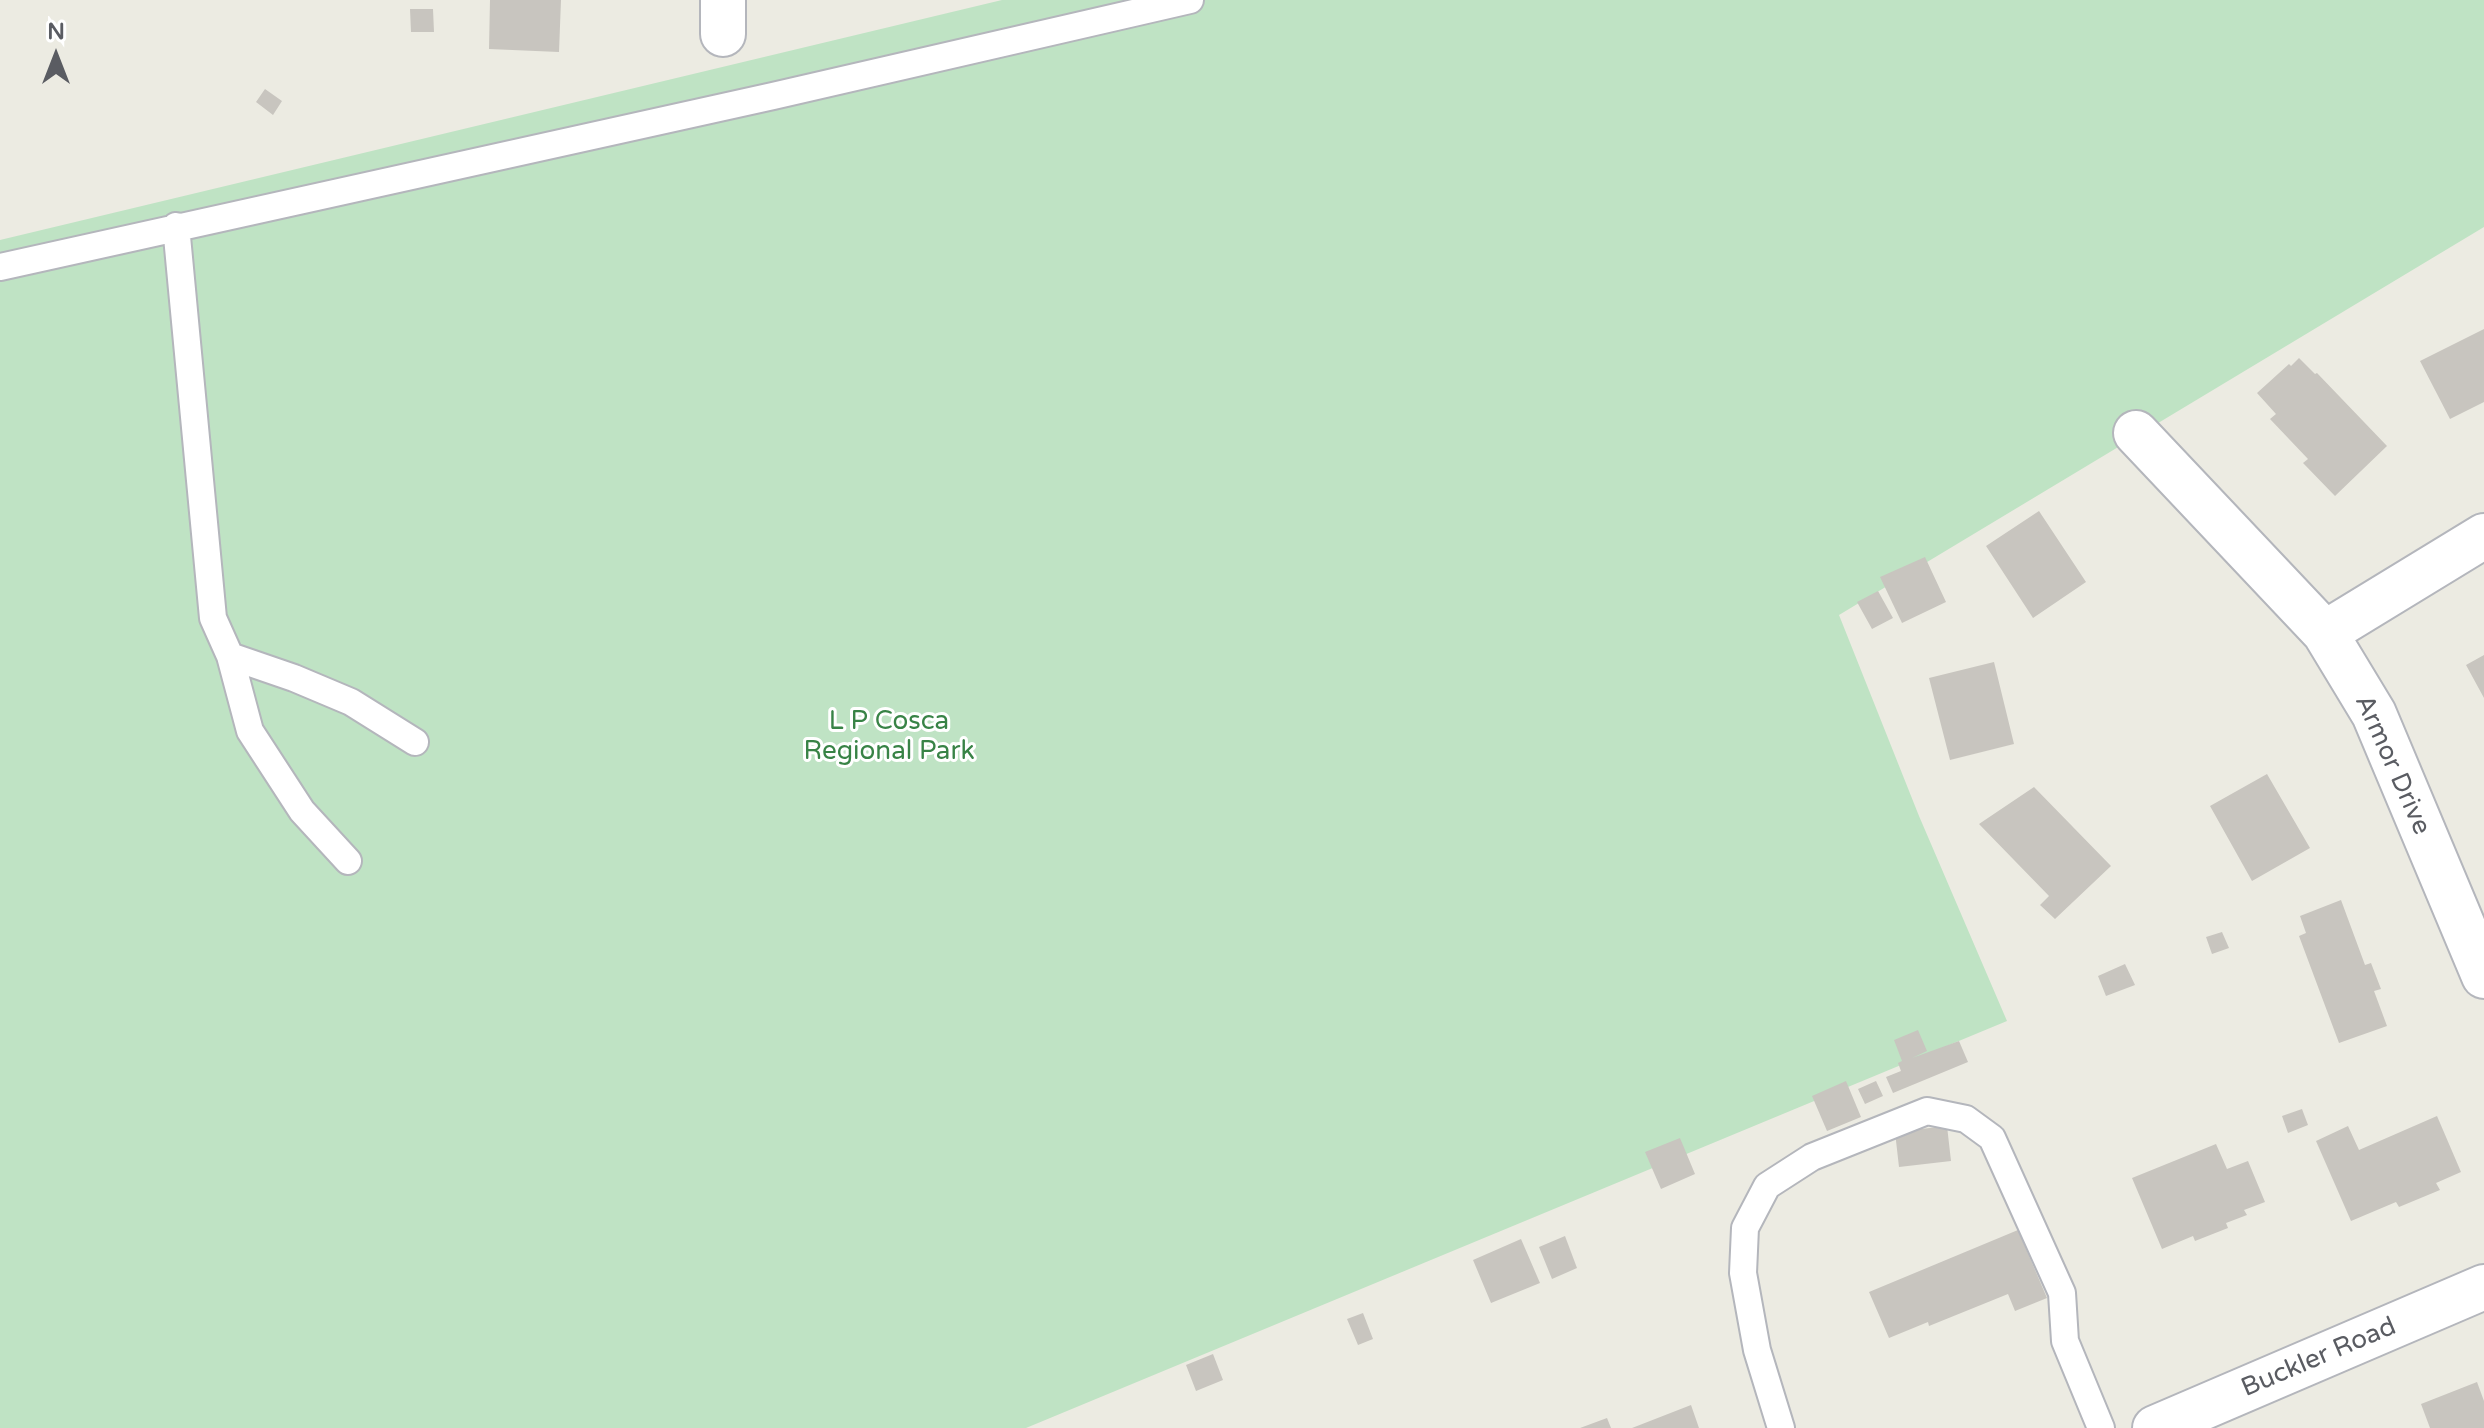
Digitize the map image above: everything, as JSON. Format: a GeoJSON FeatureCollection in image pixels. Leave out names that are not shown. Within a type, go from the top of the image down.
{"type":"FeatureCollection","features":[{"type":"Feature","properties":{"kind":"street","name":"Armor Drive"},"geometry":{"type":"LineString","coordinates":[[2136,433],[2325,633],[2374,714],[2484,976]]}},
{"type":"Feature","properties":{"kind":"street"},"geometry":{"type":"LineString","coordinates":[[2325,633],[2484,536]]}},
{"type":"Feature","properties":{"kind":"street","name":"Buckler Road"},"geometry":{"type":"LineString","coordinates":[[2155,1428],[2484,1287]]}},
{"type":"Feature","properties":{"kind":"lane"},"geometry":{"type":"LineString","coordinates":[[0,267],[1190,0]]}},
{"type":"Feature","properties":{"kind":"lane"},"geometry":{"type":"LineString","coordinates":[[176,226],[213,618],[230,656],[250,731],[302,811],[348,861]]}},
{"type":"Feature","properties":{"kind":"lane"},"geometry":{"type":"LineString","coordinates":[[230,656],[351,702],[415,742]]}},
{"type":"Feature","properties":{"kind":"lane"},"geometry":{"type":"LineString","coordinates":[[1781,1428],[1757,1350],[1743,1273],[1745,1228],[1767,1186],[1801,1164],[1927,1111],[1966,1119],[1992,1138],[2062,1293],[2065,1341],[2101,1428]]}},
{"type":"Feature","properties":{"kind":"green space","name":"L P Cosca Regional Park"},"geometry":{"type":"Polygon","coordinates":[[[1002,0],[2484,0],[2484,227],[1839,615],[1919,816],[2007,1021],[1026,1428],[0,1428],[0,240],[1002,0]]]}},
{"type":"Feature","properties":{"kind":"building"},"geometry":{"type":"Polygon","coordinates":[[[490,0],[561,0],[559,52],[489,49],[490,0]]]}},
{"type":"Feature","properties":{"kind":"building"},"geometry":{"type":"Polygon","coordinates":[[[410,9],[433,9],[434,32],[411,32],[410,9]]]}},
{"type":"Feature","properties":{"kind":"building"},"geometry":{"type":"Polygon","coordinates":[[[265,89],[282,101],[273,115],[256,102],[265,89]]]}},
{"type":"Feature","properties":{"kind":"building"},"geometry":{"type":"Polygon","coordinates":[[[2484,329],[2484,402],[2450,419],[2420,361],[2484,329]]]}},
{"type":"Feature","properties":{"kind":"building"},"geometry":{"type":"Polygon","coordinates":[[[2299,358],[2387,446],[2335,496],[2303,463],[2308,459],[2270,419],[2276,414],[2257,393],[2299,358]]]}},
{"type":"Feature","properties":{"kind":"building"},"geometry":{"type":"Polygon","coordinates":[[[2039,511],[2086,582],[2033,618],[1986,546],[2039,511]]]}},
{"type":"Feature","properties":{"kind":"building"},"geometry":{"type":"Polygon","coordinates":[[[1925,557],[1946,602],[1902,623],[1880,577],[1925,557]]]}},
{"type":"Feature","properties":{"kind":"building"},"geometry":{"type":"Polygon","coordinates":[[[1878,591],[1893,618],[1872,629],[1857,602],[1878,591]]]}},
{"type":"Feature","properties":{"kind":"building"},"geometry":{"type":"Polygon","coordinates":[[[2484,655],[2484,698],[2466,665],[2484,655]]]}},
{"type":"Feature","properties":{"kind":"building"},"geometry":{"type":"Polygon","coordinates":[[[1994,662],[2014,744],[1950,760],[1929,678],[1994,662]]]}},
{"type":"Feature","properties":{"kind":"building"},"geometry":{"type":"Polygon","coordinates":[[[2267,774],[2310,848],[2252,881],[2210,806],[2267,774]]]}},
{"type":"Feature","properties":{"kind":"building"},"geometry":{"type":"Polygon","coordinates":[[[2034,787],[2111,866],[2055,919],[2040,905],[2049,896],[1979,824],[2034,787]]]}},
{"type":"Feature","properties":{"kind":"building"},"geometry":{"type":"Polygon","coordinates":[[[2341,900],[2365,965],[2371,963],[2381,989],[2374,991],[2387,1026],[2339,1043],[2299,936],[2306,933],[2300,916],[2341,900]]]}},
{"type":"Feature","properties":{"kind":"building"},"geometry":{"type":"Polygon","coordinates":[[[2222,932],[2229,948],[2212,954],[2206,937],[2222,932]]]}},
{"type":"Feature","properties":{"kind":"building"},"geometry":{"type":"Polygon","coordinates":[[[2125,964],[2135,985],[2106,996],[2098,976],[2125,964]]]}},
{"type":"Feature","properties":{"kind":"building"},"geometry":{"type":"Polygon","coordinates":[[[1918,1030],[1927,1051],[1912,1058],[1959,1041],[1968,1062],[1893,1093],[1886,1077],[1901,1071],[1898,1063],[1902,1061],[1894,1040],[1918,1030]]]}},
{"type":"Feature","properties":{"kind":"building"},"geometry":{"type":"Polygon","coordinates":[[[1846,1081],[1861,1117],[1827,1131],[1812,1096],[1846,1081]]]}},
{"type":"Feature","properties":{"kind":"building"},"geometry":{"type":"Polygon","coordinates":[[[1876,1081],[1883,1096],[1865,1104],[1858,1089],[1876,1081]]]}},
{"type":"Feature","properties":{"kind":"building"},"geometry":{"type":"Polygon","coordinates":[[[2302,1109],[2308,1125],[2288,1133],[2282,1116],[2302,1109]]]}},
{"type":"Feature","properties":{"kind":"building"},"geometry":{"type":"Polygon","coordinates":[[[2437,1116],[2461,1172],[2436,1183],[2440,1190],[2399,1207],[2396,1202],[2351,1221],[2316,1141],[2348,1126],[2359,1150],[2437,1116]]]}},
{"type":"Feature","properties":{"kind":"building"},"geometry":{"type":"Polygon","coordinates":[[[1947,1126],[1951,1161],[1899,1167],[1895,1132],[1947,1126]]]}},
{"type":"Feature","properties":{"kind":"building"},"geometry":{"type":"Polygon","coordinates":[[[1680,1138],[1695,1174],[1661,1189],[1645,1152],[1680,1138]]]}},
{"type":"Feature","properties":{"kind":"building"},"geometry":{"type":"Polygon","coordinates":[[[2216,1144],[2227,1169],[2248,1161],[2265,1202],[2244,1210],[2247,1215],[2226,1223],[2228,1228],[2195,1241],[2193,1236],[2162,1249],[2132,1178],[2216,1144]]]}},
{"type":"Feature","properties":{"kind":"building"},"geometry":{"type":"Polygon","coordinates":[[[2018,1230],[2047,1298],[2015,1311],[2008,1294],[1929,1326],[1928,1322],[1889,1338],[1869,1292],[2018,1230]]]}},
{"type":"Feature","properties":{"kind":"building"},"geometry":{"type":"Polygon","coordinates":[[[1565,1236],[1577,1268],[1552,1279],[1539,1247],[1565,1236]]]}},
{"type":"Feature","properties":{"kind":"building"},"geometry":{"type":"Polygon","coordinates":[[[1521,1239],[1540,1283],[1491,1303],[1473,1260],[1521,1239]]]}},
{"type":"Feature","properties":{"kind":"building"},"geometry":{"type":"Polygon","coordinates":[[[1363,1313],[1373,1339],[1358,1345],[1347,1319],[1363,1313]]]}},
{"type":"Feature","properties":{"kind":"building"},"geometry":{"type":"Polygon","coordinates":[[[1213,1354],[1223,1380],[1196,1391],[1186,1365],[1213,1354]]]}},
{"type":"Feature","properties":{"kind":"building"},"geometry":{"type":"Polygon","coordinates":[[[2477,1382],[2484,1401],[2484,1428],[2430,1428],[2421,1404],[2477,1382]]]}},
{"type":"Feature","properties":{"kind":"building"},"geometry":{"type":"Polygon","coordinates":[[[1691,1405],[1699,1428],[1632,1428],[1691,1405]]]}},
{"type":"Feature","properties":{"kind":"building"},"geometry":{"type":"Polygon","coordinates":[[[1607,1418],[1611,1428],[1580,1428],[1607,1418]]]}}]}
